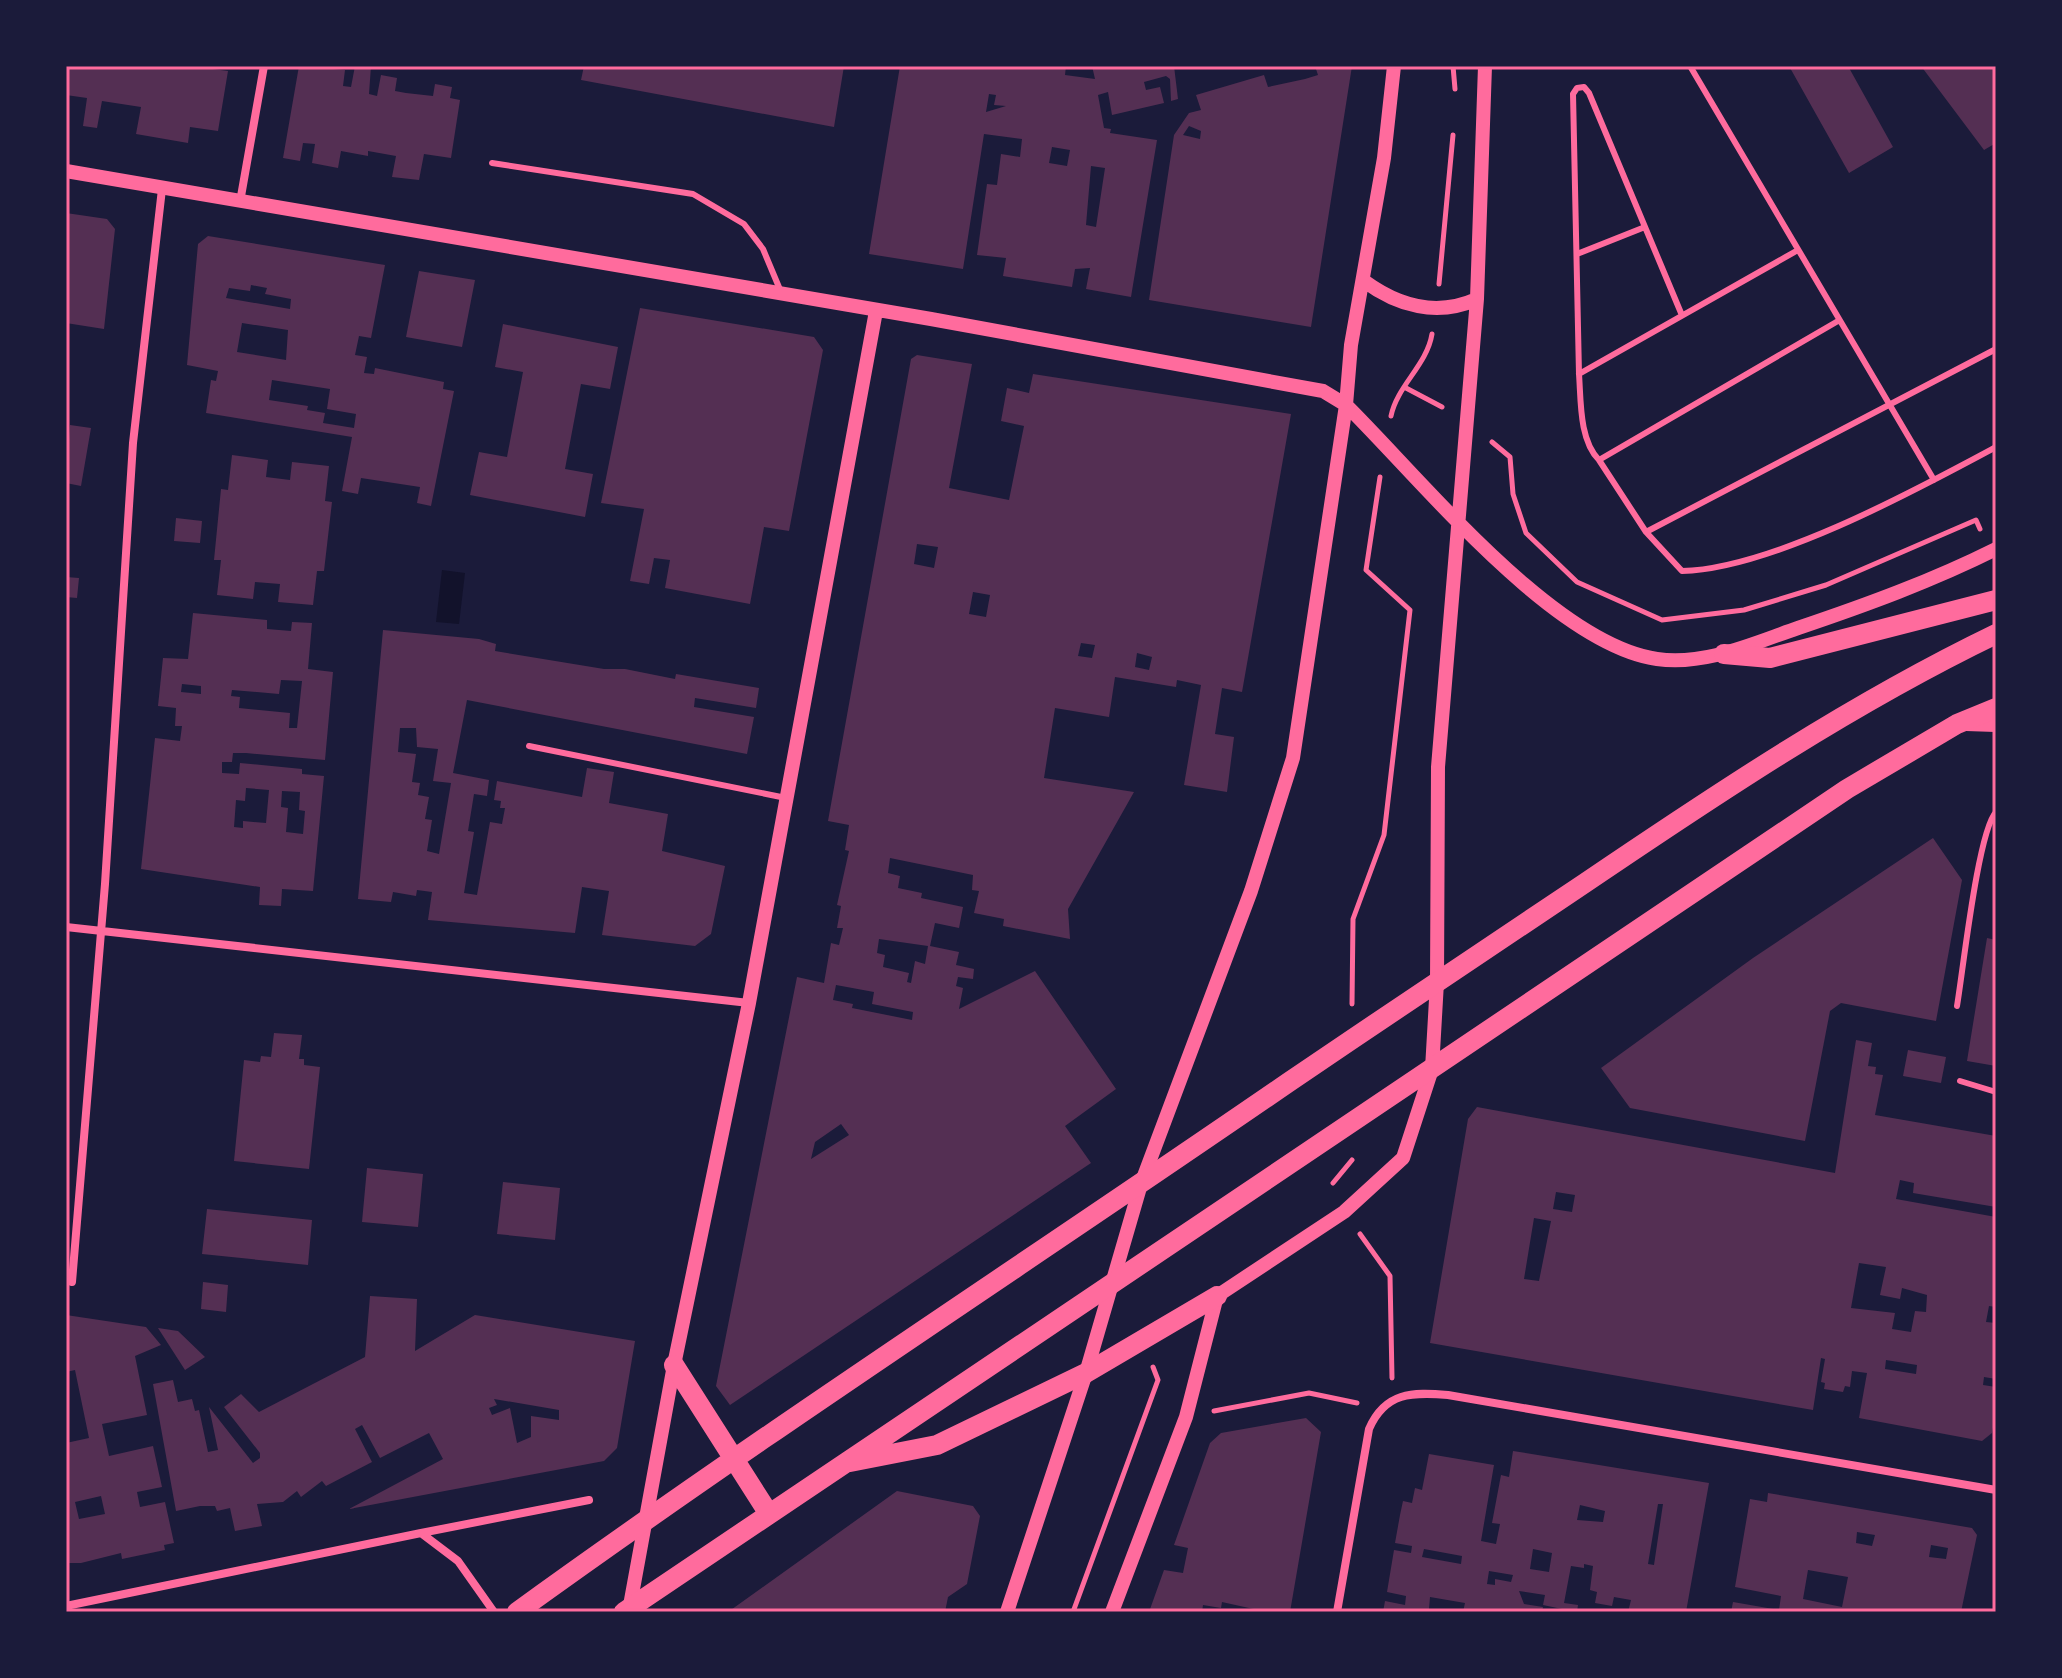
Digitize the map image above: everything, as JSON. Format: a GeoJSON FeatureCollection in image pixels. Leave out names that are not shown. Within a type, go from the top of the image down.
{"type":"FeatureCollection","features":[{"type":"Feature","properties":{"kind":"main road"},"geometry":{"type":"LineString","coordinates":[[1724,654],[1770,658],[1996,600]]}},
{"type":"Feature","properties":{"kind":"main road"},"geometry":{"type":"LineString","coordinates":[[517,1612],[647,1518],[1437,982],[1813,734],[1920,672],[1996,634]]}},
{"type":"Feature","properties":{"kind":"main road"},"geometry":{"type":"LineString","coordinates":[[628,1611],[1847,789],[1957,724],[1996,708]]}},
{"type":"Feature","properties":{"kind":"main road"},"geometry":{"type":"LineString","coordinates":[[843,1464],[937,1445],[1086,1373],[1217,1296]]}},
{"type":"Feature","properties":{"kind":"main road"},"geometry":{"type":"LineString","coordinates":[[674,1365],[769,1514]]}},
{"type":"Feature","properties":{"kind":"street"},"geometry":{"type":"LineString","coordinates":[[240,202],[264,66]]}},
{"type":"Feature","properties":{"kind":"street"},"geometry":{"type":"LineString","coordinates":[[1007,1612],[1086,1373],[1141,1184],[1251,891],[1293,758],[1346,405],[1351,345],[1384,158],[1394,66]]}},
{"type":"Feature","properties":{"kind":"street"},"geometry":{"type":"LineString","coordinates":[[1112,1612],[1186,1417],[1217,1296],[1344,1212],[1403,1158],[1432,1069],[1437,982],[1438,767],[1477,299],[1485,66]]}},
{"type":"Feature","properties":{"kind":"street"},"geometry":{"type":"LineString","coordinates":[[66,171],[1313,388],[1346,405],[1530,589],[1572,623],[1608,644],[1657,659],[1724,654],[1904,592],[1996,549]]}},
{"type":"Feature","properties":{"kind":"street"},"geometry":{"type":"LineString","coordinates":[[72,1282],[101,930],[133,443],[162,189]]}},
{"type":"Feature","properties":{"kind":"street"},"geometry":{"type":"LineString","coordinates":[[1364,281],[1404,304],[1436,309],[1477,299]]}},
{"type":"Feature","properties":{"kind":"street"},"geometry":{"type":"LineString","coordinates":[[628,1611],[674,1365],[749,1003],[876,311]]}},
{"type":"Feature","properties":{"kind":"street"},"geometry":{"type":"LineString","coordinates":[[1957,724],[1996,725]]}},
{"type":"Feature","properties":{"kind":"street"},"geometry":{"type":"LineString","coordinates":[[66,927],[749,1003]]}},
{"type":"Feature","properties":{"kind":"street"},"geometry":{"type":"LineString","coordinates":[[1337,1612],[1369,1429],[1381,1409],[1392,1399],[1416,1392],[1996,1490]]}},
{"type":"Feature","properties":{"kind":"street"},"geometry":{"type":"LineString","coordinates":[[66,1606],[589,1500]]}},
{"type":"Feature","properties":{"kind":"street"},"geometry":{"type":"LineString","coordinates":[[421,1533],[458,1561],[494,1612]]}},
{"type":"Feature","properties":{"kind":"lane"},"geometry":{"type":"LineString","coordinates":[[1690,66],[1934,480]]}},
{"type":"Feature","properties":{"kind":"lane"},"geometry":{"type":"LineString","coordinates":[[1681,313],[1589,93],[1584,87],[1577,88],[1573,94],[1579,374],[1583,418],[1589,443],[1599,460],[1646,532],[1682,571],[1715,571],[1809,537],[1934,480],[1996,447]]}},
{"type":"Feature","properties":{"kind":"lane"},"geometry":{"type":"LineString","coordinates":[[492,163],[693,194],[744,224],[763,249],[783,295]]}},
{"type":"Feature","properties":{"kind":"lane"},"geometry":{"type":"LineString","coordinates":[[1577,254],[1645,227]]}},
{"type":"Feature","properties":{"kind":"lane"},"geometry":{"type":"LineString","coordinates":[[1579,374],[1681,313],[1798,250]]}},
{"type":"Feature","properties":{"kind":"lane"},"geometry":{"type":"LineString","coordinates":[[1599,460],[1838,321]]}},
{"type":"Feature","properties":{"kind":"lane"},"geometry":{"type":"LineString","coordinates":[[1646,532],[1891,407],[1996,349]]}},
{"type":"Feature","properties":{"kind":"lane"},"geometry":{"type":"LineString","coordinates":[[529,746],[786,798]]}},
{"type":"Feature","properties":{"kind":"lane"},"geometry":{"type":"LineString","coordinates":[[1957,1006],[1981,855],[1989,819],[1996,812]]}},
{"type":"Feature","properties":{"kind":"lane"},"geometry":{"type":"LineString","coordinates":[[1960,1081],[1996,1092]]}},
{"type":"Feature","properties":{"kind":"path"},"geometry":{"type":"LineString","coordinates":[[1453,66],[1455,94]]}},
{"type":"Feature","properties":{"kind":"path"},"geometry":{"type":"LineString","coordinates":[[1358,1035],[1351,996],[1353,919],[1384,835],[1410,610],[1366,570],[1393,405],[1430,349],[1454,124]]}},
{"type":"Feature","properties":{"kind":"path"},"geometry":{"type":"LineString","coordinates":[[1406,388],[1468,422]]}},
{"type":"Feature","properties":{"kind":"path"},"geometry":{"type":"LineString","coordinates":[[1344,1212],[1390,1276],[1392,1399]]}},
{"type":"Feature","properties":{"kind":"path"},"geometry":{"type":"LineString","coordinates":[[1186,1417],[1309,1393],[1381,1409]]}},
{"type":"Feature","properties":{"kind":"shaded area"},"geometry":{"type":"Polygon","coordinates":[[[442,570],[465,573],[459,624],[436,622],[442,570]]]}},
{"type":"Feature","properties":{"kind":"building"},"geometry":{"type":"Polygon","coordinates":[[[66,66],[213,66],[213,69],[228,71],[218,131],[190,127],[188,143],[136,134],[141,107],[102,101],[97,128],[83,126],[87,98],[66,95],[66,66]]]}},
{"type":"Feature","properties":{"kind":"building"},"geometry":{"type":"Polygon","coordinates":[[[299,66],[345,70],[343,86],[351,87],[355,66],[371,66],[369,94],[377,96],[381,75],[397,78],[395,91],[406,93],[433,96],[435,84],[452,87],[450,98],[460,100],[451,158],[424,154],[419,180],[392,177],[396,156],[368,151],[368,156],[341,151],[338,168],[312,163],[315,144],[303,143],[300,161],[283,158],[299,66]]]}},
{"type":"Feature","properties":{"kind":"building"},"geometry":{"type":"Polygon","coordinates":[[[584,66],[844,66],[834,127],[581,80],[584,66]]]}},
{"type":"Feature","properties":{"kind":"building"},"geometry":{"type":"Polygon","coordinates":[[[900,66],[1066,66],[1065,75],[1095,79],[1092,66],[1174,66],[1178,99],[1171,101],[1170,79],[1166,76],[1144,82],[1146,90],[1160,87],[1164,103],[1112,115],[1108,92],[1098,95],[1104,128],[1111,129],[1110,133],[1157,140],[1131,297],[1086,289],[1090,268],[1075,269],[1072,287],[1003,276],[1006,258],[977,255],[987,184],[997,185],[1001,154],[1020,157],[1022,139],[984,134],[963,269],[869,254],[900,66]],[[989,94],[986,112],[1006,106],[994,105],[996,95],[989,94]],[[1052,147],[1049,163],[1067,166],[1070,150],[1052,147]],[[1091,166],[1086,225],[1096,227],[1105,168],[1091,166]]]}},
{"type":"Feature","properties":{"kind":"building"},"geometry":{"type":"Polygon","coordinates":[[[1315,66],[1352,66],[1311,327],[1149,300],[1174,135],[1189,113],[1201,110],[1196,95],[1264,75],[1268,87],[1318,75],[1315,66]],[[1189,126],[1183,135],[1200,139],[1201,131],[1189,126]]]}},
{"type":"Feature","properties":{"kind":"building"},"geometry":{"type":"Polygon","coordinates":[[[1789,66],[1848,66],[1893,147],[1849,173],[1789,66]]]}},
{"type":"Feature","properties":{"kind":"building"},"geometry":{"type":"Polygon","coordinates":[[[1921,66],[1996,66],[1996,143],[1984,150],[1921,66]]]}},
{"type":"Feature","properties":{"kind":"building"},"geometry":{"type":"Polygon","coordinates":[[[66,213],[107,219],[115,229],[104,329],[66,323],[66,213]]]}},
{"type":"Feature","properties":{"kind":"building"},"geometry":{"type":"Polygon","coordinates":[[[208,236],[385,265],[371,338],[359,336],[355,355],[367,357],[364,373],[374,374],[375,368],[444,382],[443,389],[454,391],[431,506],[417,503],[420,487],[361,478],[358,494],[342,491],[352,437],[206,413],[211,380],[216,381],[218,371],[187,365],[198,244],[208,236]],[[251,285],[250,291],[229,288],[226,298],[290,309],[291,299],[265,294],[267,288],[251,285]],[[242,323],[237,352],[286,360],[288,330],[242,323]],[[272,380],[269,400],[308,406],[307,410],[325,413],[323,423],[354,428],[356,414],[327,409],[330,389],[272,380]]]}},
{"type":"Feature","properties":{"kind":"building"},"geometry":{"type":"Polygon","coordinates":[[[419,271],[475,280],[462,347],[406,337],[419,271]]]}},
{"type":"Feature","properties":{"kind":"building"},"geometry":{"type":"Polygon","coordinates":[[[640,308],[814,337],[823,350],[789,531],[764,527],[750,604],[665,588],[670,560],[654,558],[649,584],[630,581],[644,509],[601,503],[640,308]]]}},
{"type":"Feature","properties":{"kind":"building"},"geometry":{"type":"Polygon","coordinates":[[[503,324],[618,347],[610,389],[581,384],[565,469],[593,474],[585,517],[470,495],[479,452],[507,457],[523,372],[495,367],[503,324]]]}},
{"type":"Feature","properties":{"kind":"building"},"geometry":{"type":"Polygon","coordinates":[[[917,355],[972,364],[949,488],[1009,500],[1024,426],[1001,421],[1007,388],[1029,393],[1033,374],[1291,414],[1242,692],[1222,688],[1215,734],[1234,737],[1227,792],[1184,785],[1201,685],[1177,680],[1176,687],[1115,677],[1109,717],[1055,708],[1044,778],[1134,792],[1068,909],[1070,939],[1003,926],[1004,919],[974,913],[979,891],[972,890],[973,875],[890,858],[888,873],[900,876],[898,888],[922,893],[921,898],[963,907],[959,928],[935,923],[930,946],[959,952],[956,965],[974,969],[973,979],[958,977],[956,986],[963,988],[959,1009],[1035,971],[1116,1089],[1065,1126],[1091,1163],[730,1405],[716,1386],[797,977],[824,983],[831,943],[839,945],[843,928],[837,928],[841,906],[837,905],[849,851],[845,850],[849,825],[828,821],[911,359],[917,355]],[[917,544],[914,564],[934,568],[938,547],[917,544]],[[973,592],[969,614],[986,617],[990,595],[973,592]],[[1081,643],[1078,656],[1092,658],[1095,645],[1081,643]],[[1137,653],[1135,667],[1149,670],[1152,657],[1137,653]],[[879,939],[877,953],[885,955],[883,967],[909,973],[907,982],[911,983],[915,961],[925,964],[928,946],[879,939]],[[836,985],[833,1000],[853,1004],[852,1008],[912,1020],[913,1012],[872,1004],[874,992],[836,985]],[[841,1124],[815,1142],[811,1159],[849,1135],[841,1124]]]}},
{"type":"Feature","properties":{"kind":"building"},"geometry":{"type":"Polygon","coordinates":[[[70,425],[91,428],[81,486],[66,483],[70,425]]]}},
{"type":"Feature","properties":{"kind":"building"},"geometry":{"type":"Polygon","coordinates":[[[232,455],[268,460],[266,477],[290,480],[292,462],[329,466],[325,501],[332,502],[324,571],[317,571],[313,605],[278,602],[280,584],[255,582],[253,599],[217,595],[221,560],[214,560],[221,489],[228,490],[232,455]]]}},
{"type":"Feature","properties":{"kind":"building"},"geometry":{"type":"Polygon","coordinates":[[[176,518],[202,521],[200,543],[174,541],[176,518]]]}},
{"type":"Feature","properties":{"kind":"building"},"geometry":{"type":"Polygon","coordinates":[[[66,577],[79,578],[77,598],[66,597],[66,577]]]}},
{"type":"Feature","properties":{"kind":"building"},"geometry":{"type":"Polygon","coordinates":[[[193,613],[267,620],[267,629],[291,631],[292,622],[312,623],[308,669],[333,672],[325,760],[233,753],[232,762],[222,762],[222,773],[239,774],[240,763],[302,769],[302,774],[324,776],[313,891],[282,889],[281,906],[259,905],[260,887],[141,869],[155,738],[180,741],[182,726],[175,726],[176,708],[158,706],[163,658],[188,659],[193,613]],[[281,680],[279,694],[232,690],[231,696],[240,697],[239,708],[290,713],[289,728],[297,728],[302,681],[281,680]],[[182,684],[181,692],[201,694],[201,686],[182,684]],[[246,788],[245,801],[236,800],[234,827],[243,828],[243,821],[266,823],[269,790],[246,788]],[[282,791],[281,807],[288,808],[286,832],[303,834],[305,811],[299,810],[300,792],[282,791]]]}},
{"type":"Feature","properties":{"kind":"building"},"geometry":{"type":"Polygon","coordinates":[[[383,630],[479,639],[496,644],[495,651],[675,679],[676,674],[759,688],[756,708],[695,698],[694,707],[754,717],[747,754],[467,700],[453,773],[489,780],[487,796],[474,794],[468,831],[474,832],[464,893],[477,895],[490,822],[502,824],[505,808],[500,808],[501,801],[494,800],[497,781],[582,797],[587,768],[614,772],[609,803],[668,814],[662,851],[725,866],[711,934],[695,946],[602,935],[609,891],[582,887],[575,933],[428,920],[432,892],[417,890],[416,896],[393,892],[391,902],[358,899],[383,630]],[[400,728],[398,752],[416,754],[412,782],[420,783],[418,795],[429,797],[425,819],[432,820],[427,851],[439,854],[451,783],[433,781],[438,749],[417,747],[416,728],[400,728]]]}},
{"type":"Feature","properties":{"kind":"building"},"geometry":{"type":"Polygon","coordinates":[[[1933,838],[1962,880],[1936,1021],[1841,1003],[1830,1011],[1805,1141],[1630,1108],[1601,1068],[1753,958],[1933,838]]]}},
{"type":"Feature","properties":{"kind":"building"},"geometry":{"type":"Polygon","coordinates":[[[1987,938],[1996,940],[1996,1066],[1967,1061],[1987,938]]]}},
{"type":"Feature","properties":{"kind":"building"},"geometry":{"type":"Polygon","coordinates":[[[274,1033],[302,1035],[299,1059],[304,1059],[304,1065],[320,1067],[309,1169],[234,1161],[244,1060],[260,1062],[261,1056],[271,1057],[274,1033]]]}},
{"type":"Feature","properties":{"kind":"building"},"geometry":{"type":"Polygon","coordinates":[[[1856,1040],[1872,1043],[1868,1066],[1876,1067],[1875,1074],[1883,1075],[1875,1115],[1996,1136],[1996,1207],[1913,1193],[1914,1183],[1900,1180],[1896,1199],[1996,1217],[1996,1307],[1989,1306],[1986,1322],[1996,1323],[1996,1379],[1984,1377],[1983,1385],[1996,1387],[1996,1411],[1992,1433],[1982,1441],[1859,1418],[1867,1373],[1852,1371],[1850,1387],[1845,1386],[1843,1392],[1824,1389],[1825,1383],[1821,1382],[1825,1359],[1821,1358],[1813,1410],[1430,1343],[1468,1119],[1477,1107],[1835,1173],[1856,1040]],[[1556,1192],[1553,1209],[1572,1212],[1575,1195],[1556,1192]],[[1534,1218],[1524,1279],[1539,1281],[1551,1221],[1534,1218]],[[1859,1263],[1851,1308],[1895,1313],[1892,1329],[1911,1332],[1915,1311],[1926,1312],[1927,1295],[1902,1288],[1900,1299],[1880,1295],[1886,1267],[1859,1263]],[[1886,1360],[1885,1369],[1916,1374],[1917,1365],[1886,1360]]]}},
{"type":"Feature","properties":{"kind":"building"},"geometry":{"type":"Polygon","coordinates":[[[1908,1050],[1946,1057],[1941,1083],[1903,1076],[1908,1050]]]}},
{"type":"Feature","properties":{"kind":"building"},"geometry":{"type":"Polygon","coordinates":[[[367,1168],[423,1174],[418,1227],[362,1222],[367,1168]]]}},
{"type":"Feature","properties":{"kind":"building"},"geometry":{"type":"Polygon","coordinates":[[[503,1182],[560,1188],[555,1240],[497,1234],[503,1182]]]}},
{"type":"Feature","properties":{"kind":"building"},"geometry":{"type":"Polygon","coordinates":[[[207,1209],[312,1220],[308,1265],[202,1254],[207,1209]]]}},
{"type":"Feature","properties":{"kind":"building"},"geometry":{"type":"Polygon","coordinates":[[[203,1282],[228,1285],[226,1312],[201,1309],[203,1282]]]}},
{"type":"Feature","properties":{"kind":"building"},"geometry":{"type":"Polygon","coordinates":[[[370,1296],[417,1299],[415,1351],[475,1315],[635,1341],[617,1448],[604,1461],[349,1509],[443,1459],[429,1433],[380,1458],[362,1425],[355,1429],[372,1462],[326,1486],[322,1481],[301,1497],[297,1491],[283,1502],[257,1504],[262,1526],[235,1531],[230,1508],[217,1511],[215,1506],[200,1506],[176,1511],[153,1384],[173,1380],[178,1402],[192,1399],[195,1411],[199,1410],[208,1452],[218,1450],[209,1407],[253,1463],[260,1458],[260,1453],[224,1407],[241,1394],[259,1412],[365,1357],[370,1296]],[[494,1399],[497,1405],[489,1408],[492,1415],[510,1408],[517,1443],[531,1437],[531,1416],[559,1420],[559,1410],[494,1399]]]}},
{"type":"Feature","properties":{"kind":"building"},"geometry":{"type":"Polygon","coordinates":[[[66,1315],[146,1327],[161,1345],[135,1356],[147,1415],[102,1424],[109,1456],[153,1446],[162,1487],[137,1492],[140,1507],[165,1502],[174,1543],[164,1545],[165,1550],[122,1559],[121,1553],[81,1563],[66,1563],[66,1443],[89,1438],[75,1370],[66,1372],[66,1315]],[[101,1496],[75,1502],[79,1519],[105,1514],[101,1496]]]}},
{"type":"Feature","properties":{"kind":"building"},"geometry":{"type":"Polygon","coordinates":[[[158,1328],[178,1331],[205,1357],[185,1370],[158,1328]]]}},
{"type":"Feature","properties":{"kind":"building"},"geometry":{"type":"Polygon","coordinates":[[[1306,1418],[1321,1432],[1290,1612],[1267,1612],[1222,1602],[1221,1608],[1203,1605],[1202,1612],[1149,1612],[1164,1570],[1183,1573],[1188,1548],[1174,1545],[1210,1443],[1221,1433],[1306,1418]]]}},
{"type":"Feature","properties":{"kind":"building"},"geometry":{"type":"Polygon","coordinates":[[[1513,1451],[1709,1483],[1686,1612],[1628,1612],[1631,1600],[1614,1597],[1612,1606],[1595,1603],[1597,1592],[1590,1590],[1593,1566],[1584,1564],[1584,1568],[1571,1566],[1564,1603],[1578,1605],[1577,1612],[1561,1612],[1562,1609],[1543,1605],[1545,1595],[1519,1591],[1524,1604],[1543,1607],[1542,1612],[1463,1612],[1465,1603],[1430,1597],[1429,1609],[1435,1612],[1383,1612],[1385,1601],[1405,1605],[1406,1596],[1387,1592],[1394,1550],[1411,1553],[1412,1546],[1395,1543],[1400,1515],[1403,1501],[1412,1503],[1415,1488],[1422,1490],[1429,1454],[1494,1465],[1481,1541],[1496,1544],[1500,1524],[1492,1523],[1501,1475],[1509,1477],[1513,1451]],[[1658,1504],[1648,1564],[1654,1565],[1663,1504],[1658,1504]],[[1580,1505],[1577,1520],[1603,1522],[1605,1511],[1580,1505]],[[1424,1549],[1422,1557],[1461,1564],[1462,1556],[1424,1549]],[[1533,1549],[1530,1569],[1549,1572],[1552,1553],[1533,1549]],[[1489,1571],[1487,1584],[1495,1585],[1495,1579],[1511,1582],[1513,1575],[1489,1571]]]}},
{"type":"Feature","properties":{"kind":"building"},"geometry":{"type":"Polygon","coordinates":[[[897,1491],[973,1506],[980,1516],[967,1584],[948,1597],[945,1612],[728,1612],[897,1491]]]}},
{"type":"Feature","properties":{"kind":"building"},"geometry":{"type":"Polygon","coordinates":[[[1768,1493],[1972,1528],[1977,1535],[1961,1612],[1731,1612],[1733,1602],[1779,1610],[1781,1596],[1735,1587],[1750,1499],[1767,1502],[1768,1493]],[[1857,1532],[1856,1543],[1872,1546],[1875,1535],[1857,1532]],[[1931,1545],[1929,1557],[1946,1559],[1948,1548],[1931,1545]],[[1808,1570],[1803,1599],[1842,1607],[1848,1577],[1808,1570]]]}}]}
